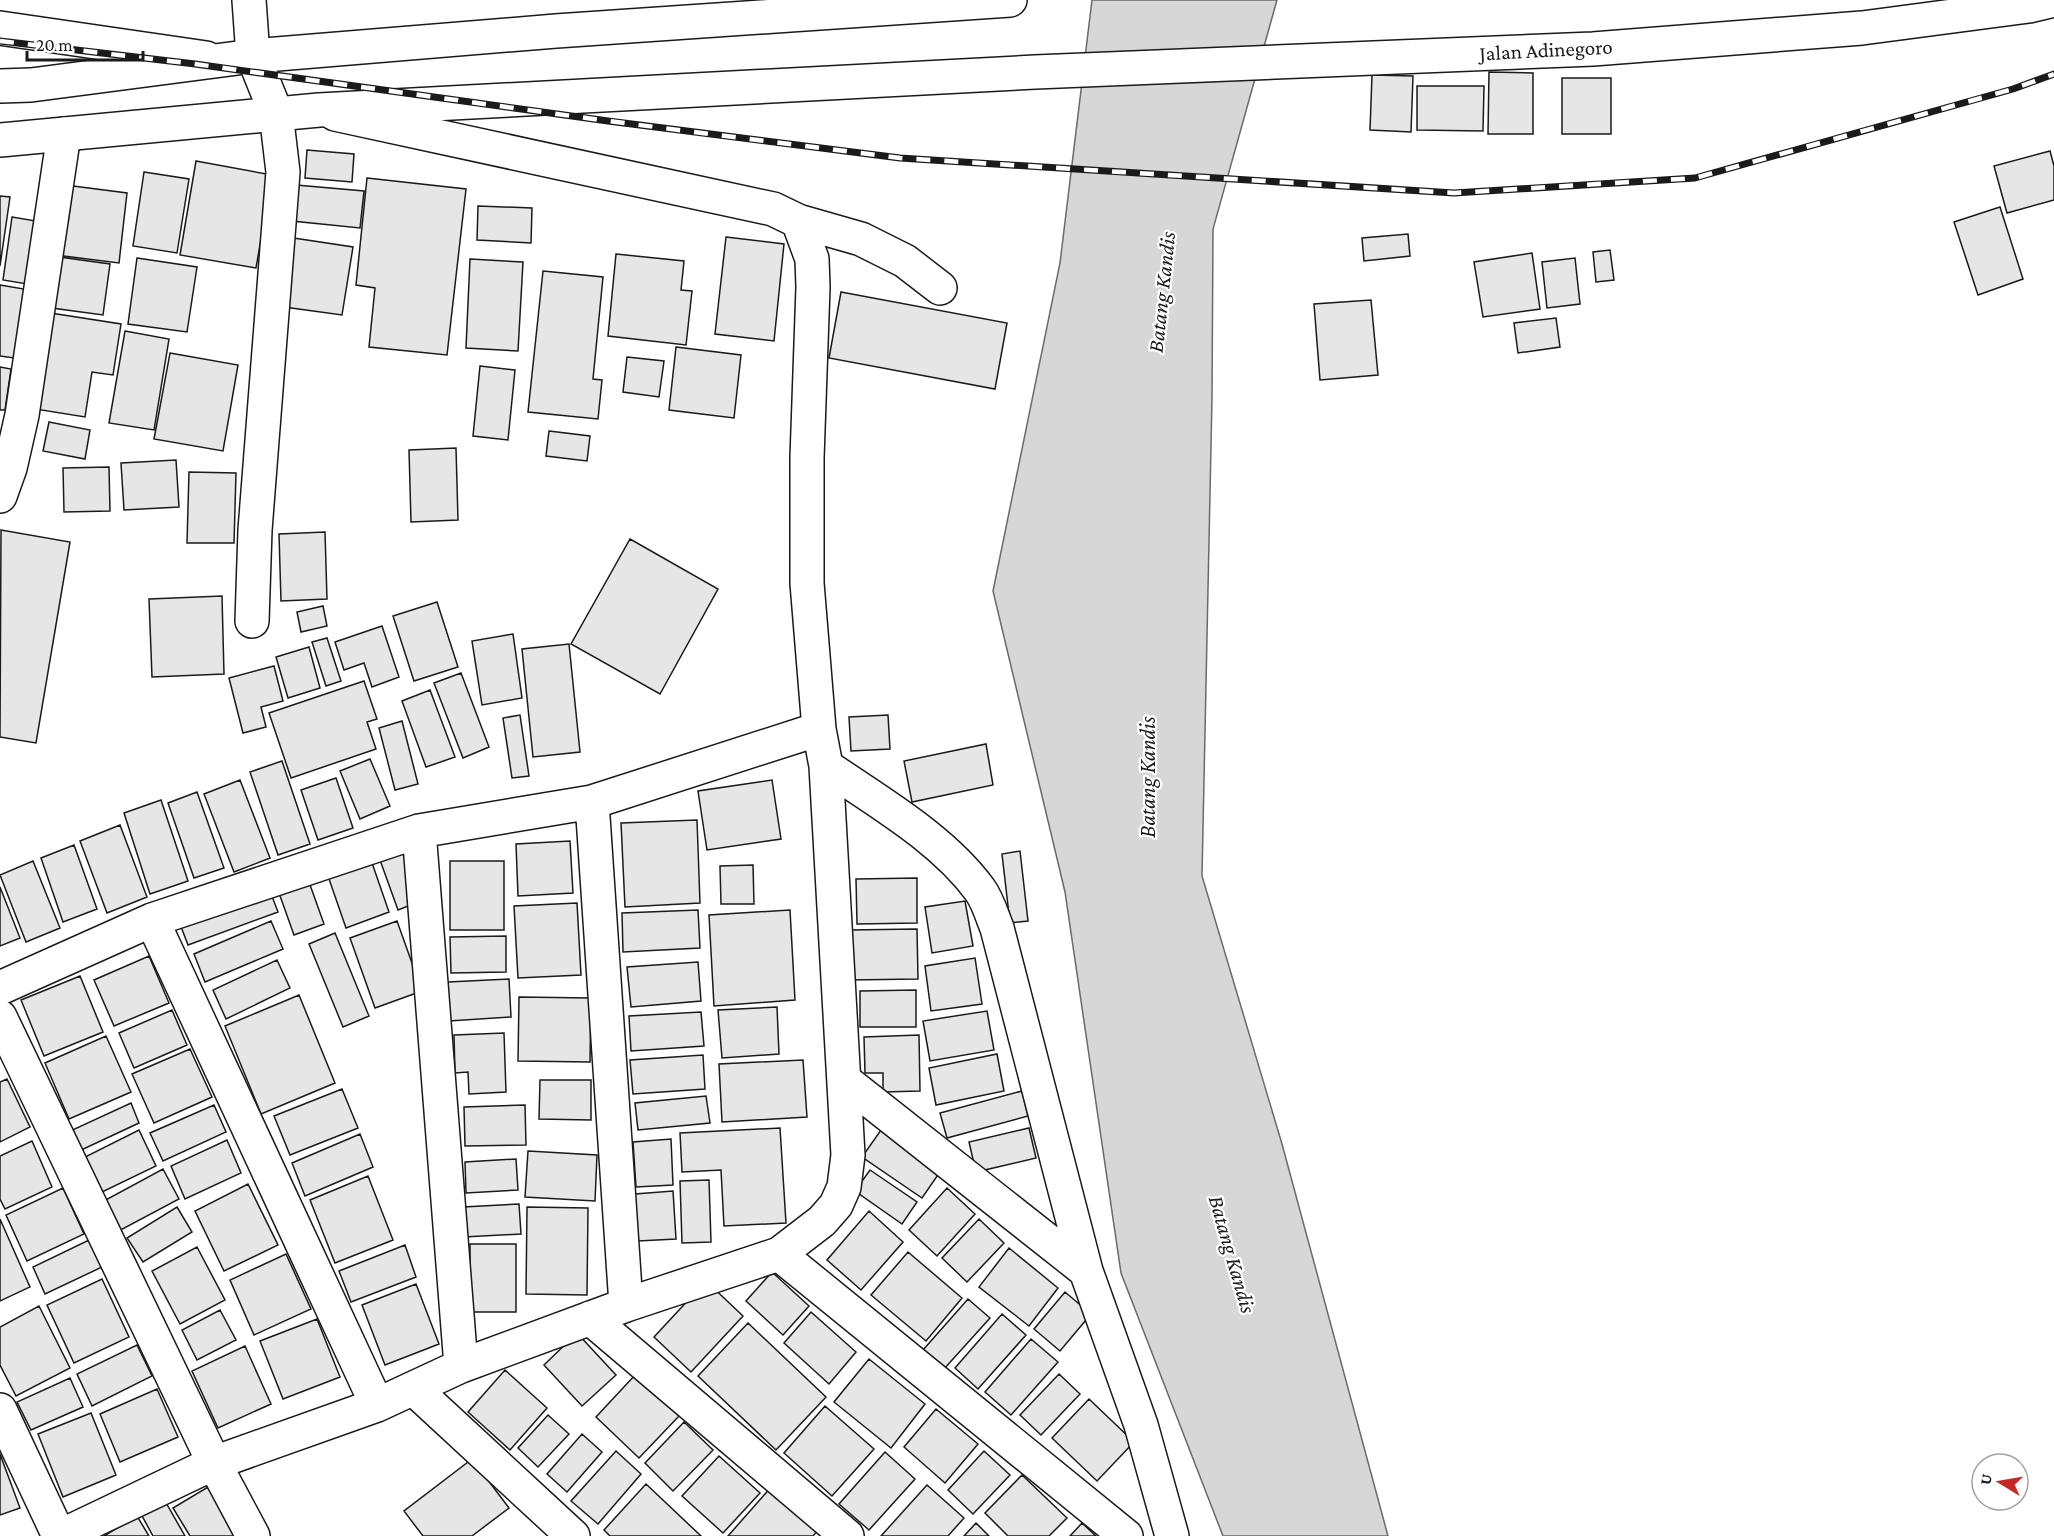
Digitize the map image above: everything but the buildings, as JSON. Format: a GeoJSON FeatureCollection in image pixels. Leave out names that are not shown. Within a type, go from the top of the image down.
{"type":"FeatureCollection","features":[{"type":"Feature","properties":{"kind":"main road"},"geometry":{"type":"LineString","coordinates":[[249,0],[238,58],[276,113],[283,172],[255,530],[252,621]]}},
{"type":"Feature","properties":{"kind":"main road"},"geometry":{"type":"LineString","coordinates":[[0,86],[32,85],[238,58],[556,31],[1010,0]]}},
{"type":"Feature","properties":{"kind":"main road","name":"Jalan Adinegoro"},"geometry":{"type":"LineString","coordinates":[[0,140],[318,110],[1035,72],[1593,49],[1862,28],[2029,6],[2054,0]]}},
{"type":"Feature","properties":{"kind":"main road"},"geometry":{"type":"LineString","coordinates":[[0,28],[238,58]]}},
{"type":"Feature","properties":{"kind":"main road"},"geometry":{"type":"LineString","coordinates":[[318,110],[773,209],[798,221],[861,239],[905,261],[940,288]]}},
{"type":"Feature","properties":{"kind":"main road"},"geometry":{"type":"LineString","coordinates":[[0,495],[10,468],[21,415],[64,134]]}},
{"type":"Feature","properties":{"kind":"main road"},"geometry":{"type":"LineString","coordinates":[[0,1410],[60,1536],[214,1463],[377,1405],[461,1366],[626,1305],[779,1254],[822,1221],[836,1205],[843,1187],[848,1155],[826,766],[819,729],[807,571],[807,458],[812,259],[798,221]]}},
{"type":"Feature","properties":{"kind":"main road"},"geometry":{"type":"LineString","coordinates":[[0,988],[152,920],[419,831],[592,802],[819,729]]}},
{"type":"Feature","properties":{"kind":"main road"},"geometry":{"type":"LineString","coordinates":[[826,766],[935,842],[982,892],[997,928],[1086,1271],[1141,1425],[1173,1536]]}},
{"type":"Feature","properties":{"kind":"main road"},"geometry":{"type":"LineString","coordinates":[[592,802],[626,1305]]}},
{"type":"Feature","properties":{"kind":"main road"},"geometry":{"type":"LineString","coordinates":[[419,831],[461,1366]]}},
{"type":"Feature","properties":{"kind":"main road"},"geometry":{"type":"LineString","coordinates":[[152,920],[377,1405]]}},
{"type":"Feature","properties":{"kind":"main road"},"geometry":{"type":"LineString","coordinates":[[0,1017],[214,1463],[253,1536]]}},
{"type":"Feature","properties":{"kind":"main road"},"geometry":{"type":"LineString","coordinates":[[844,1080],[1086,1271]]}},
{"type":"Feature","properties":{"kind":"main road"},"geometry":{"type":"LineString","coordinates":[[779,1254],[1126,1536]]}},
{"type":"Feature","properties":{"kind":"main road"},"geometry":{"type":"LineString","coordinates":[[590,1318],[847,1536]]}},
{"type":"Feature","properties":{"kind":"main road"},"geometry":{"type":"LineString","coordinates":[[414,1389],[573,1536]]}},
{"type":"Feature","properties":{"kind":"water","name":"Batang Kandis"},"geometry":{"type":"Polygon","coordinates":[[[1092,0],[1277,0],[1213,229],[1212,398],[1202,876],[1282,1144],[1388,1536],[1223,1536],[1121,1273],[1065,892],[993,591],[1060,263],[1092,0]]]}},
{"type":"Feature","properties":{"kind":"railway"},"geometry":{"type":"LineString","coordinates":[[0,41],[195,64],[608,121],[900,158],[1454,193],[1695,178],[2013,89],[2054,74]]}}]}
